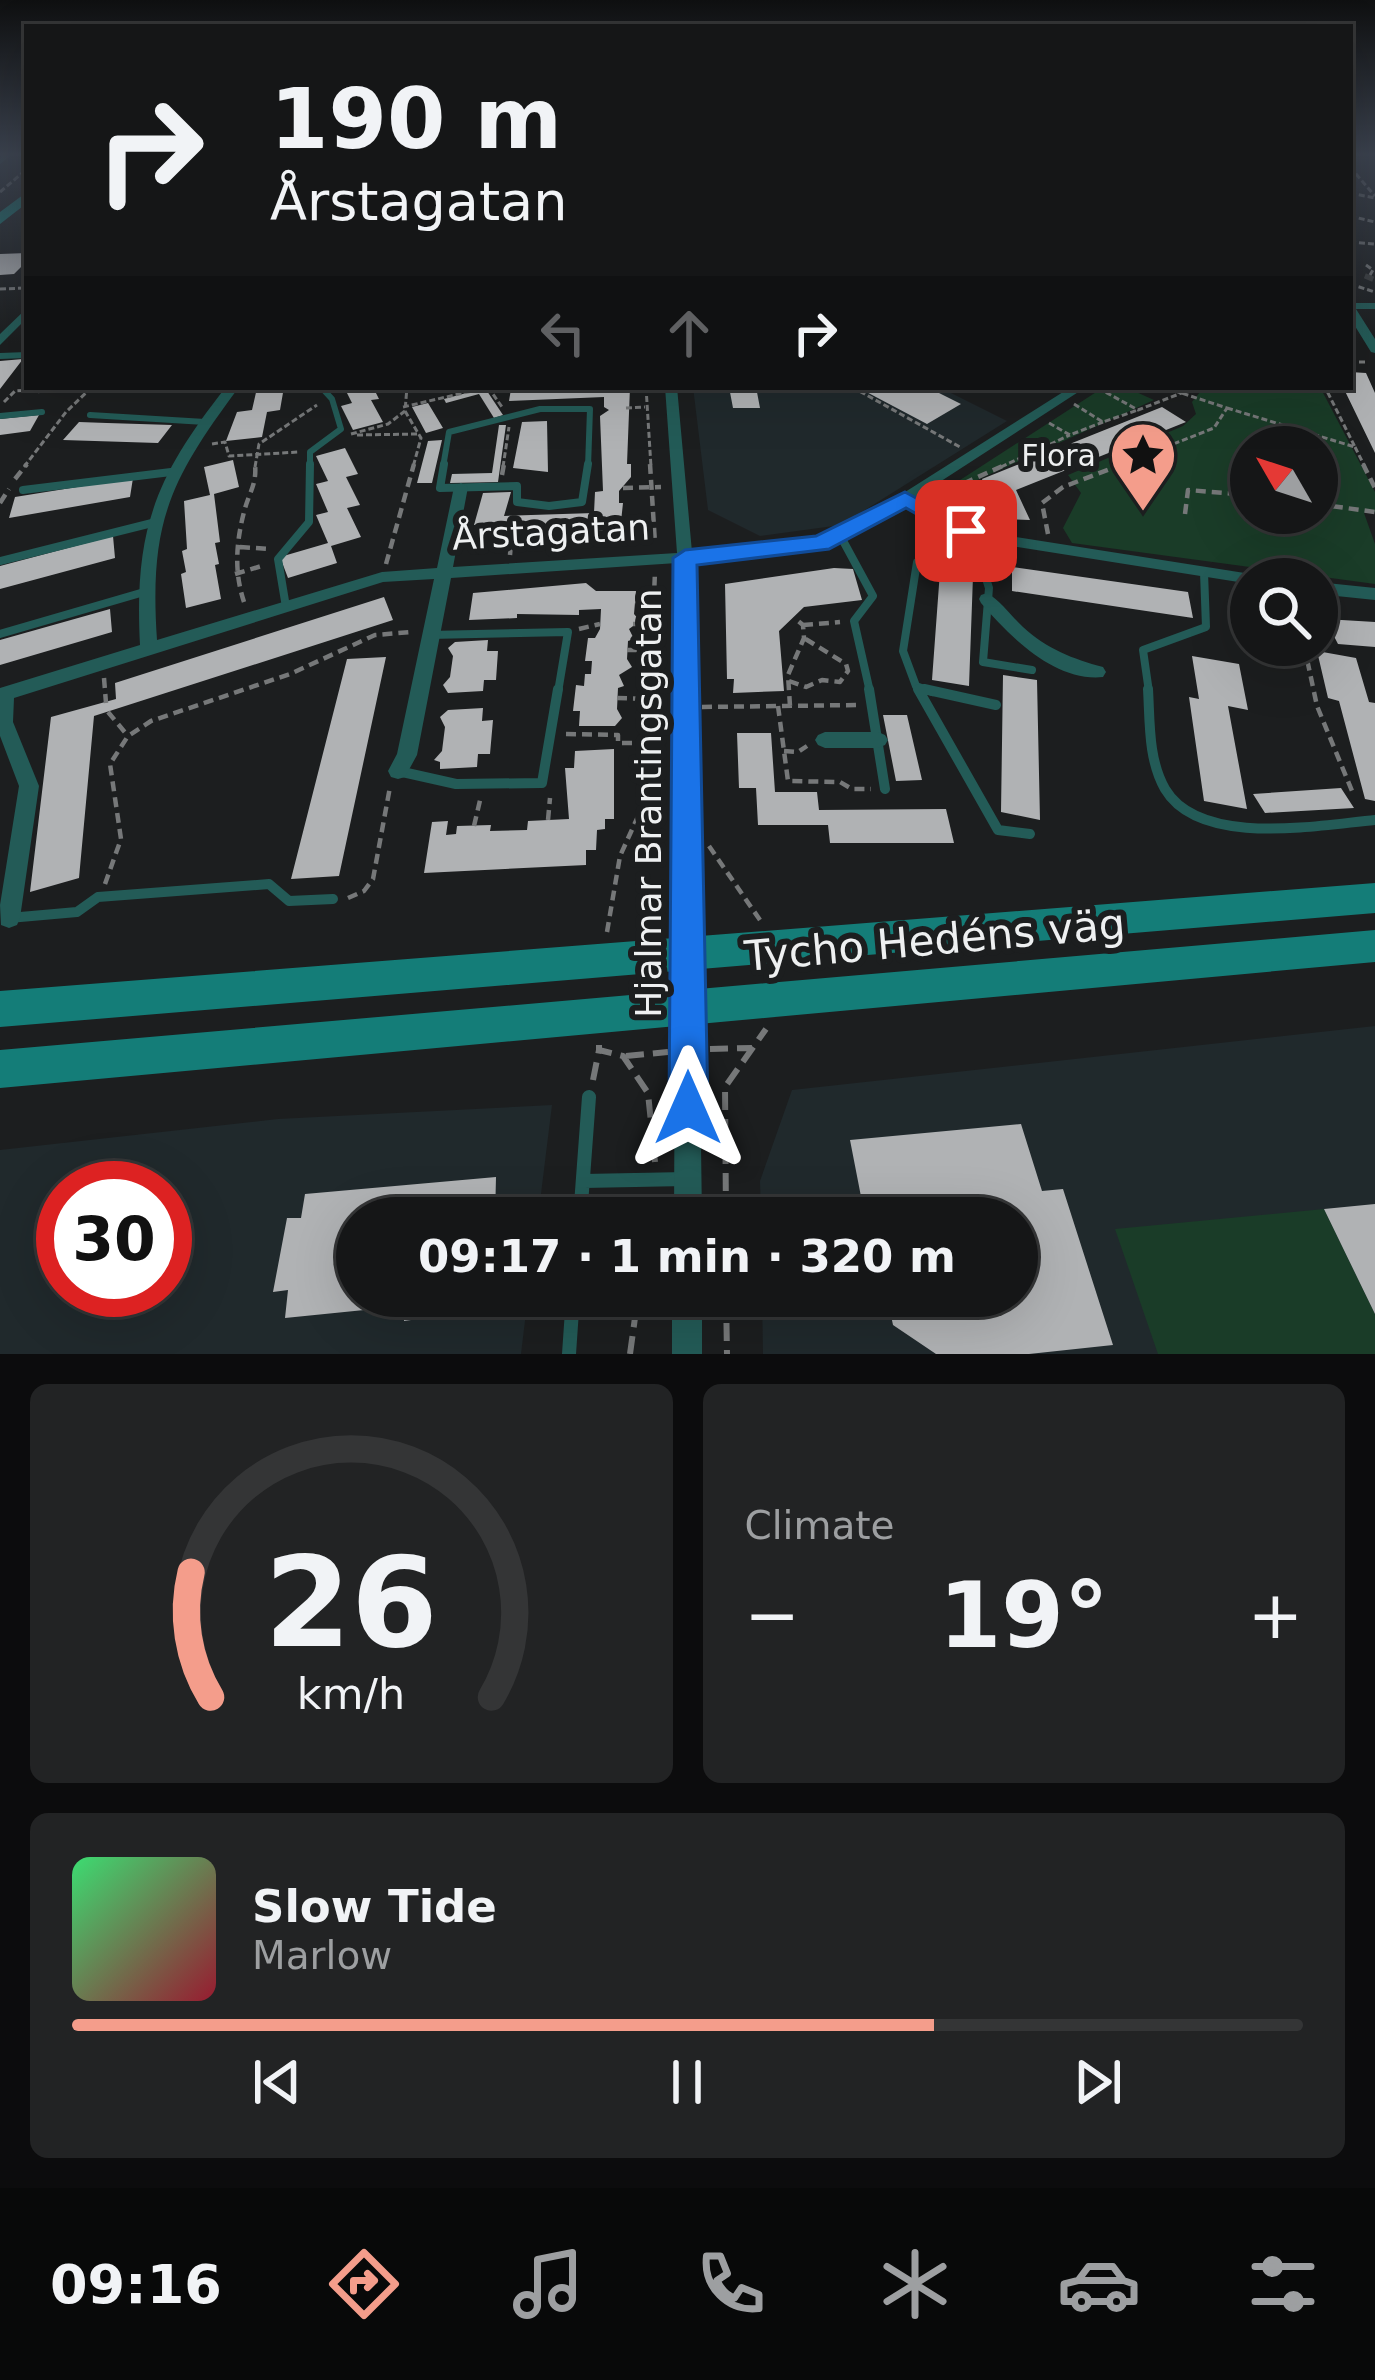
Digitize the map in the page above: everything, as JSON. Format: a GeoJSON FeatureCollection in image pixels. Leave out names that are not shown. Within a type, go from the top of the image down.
{"type":"FeatureCollection","features":[{"type":"Feature","properties":{"kind":"main road","name":"Tycho Hedéns väg"},"geometry":{"type":"LineString","coordinates":[[0,1010],[1375,898]]}},
{"type":"Feature","properties":{"kind":"main road","name":"Tycho Hedéns väg"},"geometry":{"type":"LineString","coordinates":[[0,1069],[599,1034],[689,1007],[1375,946]]}},
{"type":"Feature","properties":{"kind":"street"},"geometry":{"type":"LineString","coordinates":[[1353,313],[1375,349]]}},
{"type":"Feature","properties":{"kind":"street"},"geometry":{"type":"LineString","coordinates":[[0,341],[24,314]]}},
{"type":"Feature","properties":{"kind":"street"},"geometry":{"type":"LineString","coordinates":[[149,651],[144,592],[152,523],[171,472],[231,390]]}},
{"type":"Feature","properties":{"kind":"street","name":"Hjalmar Brantingsgatan"},"geometry":{"type":"LineString","coordinates":[[671,390],[685,558],[688,1197]]}},
{"type":"Feature","properties":{"kind":"street","name":"Årstagatan"},"geometry":{"type":"LineString","coordinates":[[3,695],[382,577],[685,558],[820,544],[905,499],[1075,390]]}},
{"type":"Feature","properties":{"kind":"street"},"geometry":{"type":"LineString","coordinates":[[398,771],[407,755],[461,487]]}},
{"type":"Feature","properties":{"kind":"street"},"geometry":{"type":"LineString","coordinates":[[905,499],[981,544],[1052,548],[1230,576]]}},
{"type":"Feature","properties":{"kind":"street"},"geometry":{"type":"LineString","coordinates":[[1338,590],[1375,594]]}},
{"type":"Feature","properties":{"kind":"street"},"geometry":{"type":"LineString","coordinates":[[987,599],[1012,630],[1059,664],[1097,672]]}},
{"type":"Feature","properties":{"kind":"street"},"geometry":{"type":"LineString","coordinates":[[3,695],[4,722],[29,787],[9,918]]}},
{"type":"Feature","properties":{"kind":"street"},"geometry":{"type":"LineString","coordinates":[[825,740],[878,740]]}},
{"type":"Feature","properties":{"kind":"street"},"geometry":{"type":"LineString","coordinates":[[687,1317],[687,1354]]}},
{"type":"Feature","properties":{"kind":"lane"},"geometry":{"type":"LineString","coordinates":[[286,608],[273,563],[278,550],[309,522],[310,452],[341,429],[332,399],[324,390]]}},
{"type":"Feature","properties":{"kind":"lane"},"geometry":{"type":"LineString","coordinates":[[540,409],[590,409],[582,502],[549,506],[517,502],[517,486],[500,486],[440,488],[449,432],[540,409]]}},
{"type":"Feature","properties":{"kind":"lane"},"geometry":{"type":"LineString","coordinates":[[0,411],[42,412]]}},
{"type":"Feature","properties":{"kind":"lane"},"geometry":{"type":"LineString","coordinates":[[90,416],[205,422]]}},
{"type":"Feature","properties":{"kind":"lane"},"geometry":{"type":"LineString","coordinates":[[23,490],[171,472]]}},
{"type":"Feature","properties":{"kind":"lane"},"geometry":{"type":"LineString","coordinates":[[0,560],[152,523]]}},
{"type":"Feature","properties":{"kind":"lane"},"geometry":{"type":"LineString","coordinates":[[841,536],[873,596],[854,621],[885,789]]}},
{"type":"Feature","properties":{"kind":"lane"},"geometry":{"type":"LineString","coordinates":[[1030,835],[998,830],[916,686],[902,651],[917,562],[945,550],[981,544],[987,599],[983,662],[1032,670]]}},
{"type":"Feature","properties":{"kind":"lane"},"geometry":{"type":"LineString","coordinates":[[1204,572],[1206,627],[1143,650],[1155,767],[1183,813],[1226,829],[1375,820]]}},
{"type":"Feature","properties":{"kind":"lane"},"geometry":{"type":"LineString","coordinates":[[0,634],[144,592]]}},
{"type":"Feature","properties":{"kind":"lane"},"geometry":{"type":"LineString","coordinates":[[398,771],[423,780],[542,783],[568,632],[430,633]]}},
{"type":"Feature","properties":{"kind":"lane"},"geometry":{"type":"LineString","coordinates":[[916,686],[944,697],[996,705]]}},
{"type":"Feature","properties":{"kind":"lane"},"geometry":{"type":"LineString","coordinates":[[9,918],[77,912],[98,897],[268,884],[289,901],[333,899]]}},
{"type":"Feature","properties":{"kind":"lane"},"geometry":{"type":"LineString","coordinates":[[582,1197],[590,1097]]}},
{"type":"Feature","properties":{"kind":"lane"},"geometry":{"type":"LineString","coordinates":[[584,1180],[688,1179]]}},
{"type":"Feature","properties":{"kind":"lane"},"geometry":{"type":"LineString","coordinates":[[568,1354],[572,1317]]}},
{"type":"Feature","properties":{"kind":"path"},"geometry":{"type":"LineString","coordinates":[[1366,265],[1373,270],[1369,277],[1372,291]]}},
{"type":"Feature","properties":{"kind":"path"},"geometry":{"type":"LineString","coordinates":[[0,411],[15,391],[24,389]]}},
{"type":"Feature","properties":{"kind":"path"},"geometry":{"type":"LineString","coordinates":[[0,503],[66,412],[89,390]]}},
{"type":"Feature","properties":{"kind":"path"},"geometry":{"type":"LineString","coordinates":[[382,577],[418,434],[404,409],[406,390]]}},
{"type":"Feature","properties":{"kind":"path"},"geometry":{"type":"LineString","coordinates":[[352,434],[388,424],[404,409],[476,390]]}},
{"type":"Feature","properties":{"kind":"path"},"geometry":{"type":"LineString","coordinates":[[490,390],[510,418],[500,486]]}},
{"type":"Feature","properties":{"kind":"path"},"geometry":{"type":"LineString","coordinates":[[604,959],[620,856],[645,801],[655,560],[646,390]]}},
{"type":"Feature","properties":{"kind":"path"},"geometry":{"type":"LineString","coordinates":[[857,390],[965,450]]}},
{"type":"Feature","properties":{"kind":"path"},"geometry":{"type":"LineString","coordinates":[[1102,390],[1138,410]]}},
{"type":"Feature","properties":{"kind":"path"},"geometry":{"type":"LineString","coordinates":[[1172,390],[1354,447]]}},
{"type":"Feature","properties":{"kind":"path"},"geometry":{"type":"LineString","coordinates":[[928,484],[951,490],[1070,435],[1189,390]]}},
{"type":"Feature","properties":{"kind":"path"},"geometry":{"type":"LineString","coordinates":[[1326,390],[1375,488]]}},
{"type":"Feature","properties":{"kind":"path"},"geometry":{"type":"LineString","coordinates":[[250,619],[236,574],[245,508],[256,484],[254,454],[260,444],[308,409],[332,399]]}},
{"type":"Feature","properties":{"kind":"path"},"geometry":{"type":"LineString","coordinates":[[1074,404],[1103,422]]}},
{"type":"Feature","properties":{"kind":"path"},"geometry":{"type":"LineString","coordinates":[[626,408],[647,407]]}},
{"type":"Feature","properties":{"kind":"path"},"geometry":{"type":"LineString","coordinates":[[1052,548],[1042,503],[1214,428],[1227,408]]}},
{"type":"Feature","properties":{"kind":"path"},"geometry":{"type":"LineString","coordinates":[[42,412],[90,416]]}},
{"type":"Feature","properties":{"kind":"path"},"geometry":{"type":"LineString","coordinates":[[1047,422],[1070,435]]}},
{"type":"Feature","properties":{"kind":"path"},"geometry":{"type":"LineString","coordinates":[[341,429],[352,434],[418,434]]}},
{"type":"Feature","properties":{"kind":"path"},"geometry":{"type":"LineString","coordinates":[[189,446],[225,442],[229,456],[310,452]]}},
{"type":"Feature","properties":{"kind":"path"},"geometry":{"type":"LineString","coordinates":[[623,488],[667,487]]}},
{"type":"Feature","properties":{"kind":"path"},"geometry":{"type":"LineString","coordinates":[[1185,514],[1188,490],[1230,493]]}},
{"type":"Feature","properties":{"kind":"path"},"geometry":{"type":"LineString","coordinates":[[1338,507],[1375,512]]}},
{"type":"Feature","properties":{"kind":"path"},"geometry":{"type":"LineString","coordinates":[[508,567],[512,531]]}},
{"type":"Feature","properties":{"kind":"path"},"geometry":{"type":"LineString","coordinates":[[240,547],[278,550]]}},
{"type":"Feature","properties":{"kind":"path"},"geometry":{"type":"LineString","coordinates":[[236,574],[273,563]]}},
{"type":"Feature","properties":{"kind":"path"},"geometry":{"type":"LineString","coordinates":[[635,603],[653,603]]}},
{"type":"Feature","properties":{"kind":"path"},"geometry":{"type":"LineString","coordinates":[[797,620],[803,625],[854,621]]}},
{"type":"Feature","properties":{"kind":"path"},"geometry":{"type":"LineString","coordinates":[[568,632],[601,624]]}},
{"type":"Feature","properties":{"kind":"path"},"geometry":{"type":"LineString","coordinates":[[634,624],[652,624]]}},
{"type":"Feature","properties":{"kind":"path"},"geometry":{"type":"LineString","coordinates":[[790,706],[789,681],[804,638],[803,625]]}},
{"type":"Feature","properties":{"kind":"path"},"geometry":{"type":"LineString","coordinates":[[98,897],[121,839],[110,764],[128,736],[151,721],[290,674],[375,635],[430,633]]}},
{"type":"Feature","properties":{"kind":"path"},"geometry":{"type":"LineString","coordinates":[[789,681],[806,687],[822,680],[840,682],[848,671],[846,664],[804,638]]}},
{"type":"Feature","properties":{"kind":"path"},"geometry":{"type":"LineString","coordinates":[[627,650],[652,650]]}},
{"type":"Feature","properties":{"kind":"path"},"geometry":{"type":"LineString","coordinates":[[103,665],[106,703]]}},
{"type":"Feature","properties":{"kind":"path"},"geometry":{"type":"LineString","coordinates":[[1308,666],[1317,706],[1352,791]]}},
{"type":"Feature","properties":{"kind":"path"},"geometry":{"type":"LineString","coordinates":[[617,698],[650,699]]}},
{"type":"Feature","properties":{"kind":"path"},"geometry":{"type":"LineString","coordinates":[[702,706],[872,705]]}},
{"type":"Feature","properties":{"kind":"path"},"geometry":{"type":"LineString","coordinates":[[778,706],[788,781],[885,789]]}},
{"type":"Feature","properties":{"kind":"path"},"geometry":{"type":"LineString","coordinates":[[108,712],[128,736]]}},
{"type":"Feature","properties":{"kind":"path"},"geometry":{"type":"LineString","coordinates":[[550,734],[618,735],[618,743],[648,743]]}},
{"type":"Feature","properties":{"kind":"path"},"geometry":{"type":"LineString","coordinates":[[784,751],[798,752],[825,740]]}},
{"type":"Feature","properties":{"kind":"path"},"geometry":{"type":"LineString","coordinates":[[333,899],[352,898],[373,879],[385,796],[398,771]]}},
{"type":"Feature","properties":{"kind":"path"},"geometry":{"type":"LineString","coordinates":[[542,783],[541,790],[551,800],[548,820]]}},
{"type":"Feature","properties":{"kind":"path"},"geometry":{"type":"LineString","coordinates":[[474,826],[484,784]]}},
{"type":"Feature","properties":{"kind":"path"},"geometry":{"type":"LineString","coordinates":[[706,839],[718,863],[747,896],[765,928],[768,948]]}},
{"type":"Feature","properties":{"kind":"path"},"geometry":{"type":"LineString","coordinates":[[726,1197],[725,1087],[775,1014],[773,1000]]}},
{"type":"Feature","properties":{"kind":"path"},"geometry":{"type":"LineString","coordinates":[[590,1097],[599,1034]]}},
{"type":"Feature","properties":{"kind":"path"},"geometry":{"type":"LineString","coordinates":[[599,1034],[649,1093],[656,1197]]}},
{"type":"Feature","properties":{"kind":"path"},"geometry":{"type":"LineString","coordinates":[[630,1354],[635,1317]]}},
{"type":"Feature","properties":{"kind":"path"},"geometry":{"type":"LineString","coordinates":[[726,1317],[727,1354]]}},
{"type":"Feature","properties":{"kind":"shaded area"},"geometry":{"type":"Polygon","coordinates":[[[693,390],[945,390],[1007,421],[841,525],[760,536],[708,510],[693,390]]]}},
{"type":"Feature","properties":{"kind":"shaded area"},"geometry":{"type":"Polygon","coordinates":[[[1375,1026],[1375,1354],[763,1354],[762,1317],[1038,1317],[1038,1197],[760,1197],[760,1181],[792,1090],[1375,1026]]]}},
{"type":"Feature","properties":{"kind":"shaded area"},"geometry":{"type":"Polygon","coordinates":[[[552,1105],[541,1197],[336,1197],[336,1317],[525,1317],[521,1354],[0,1354],[0,1150],[278,1119],[552,1105]]]}},
{"type":"Feature","properties":{"kind":"green space"},"geometry":{"type":"Polygon","coordinates":[[[1099,390],[1132,390],[1154,400],[975,481],[991,523],[961,517],[940,493],[1099,390]]]}},
{"type":"Feature","properties":{"kind":"green space"},"geometry":{"type":"Polygon","coordinates":[[[1202,390],[1322,390],[1375,492],[1375,512],[1364,513],[1375,544],[1375,584],[1338,579],[1338,558],[1230,558],[1230,564],[1072,543],[1063,528],[1081,493],[1068,475],[1183,426],[1196,414],[1192,402],[1202,390]]]}},
{"type":"Feature","properties":{"kind":"green space"},"geometry":{"type":"Polygon","coordinates":[[[1324,1209],[1375,1314],[1375,1354],[1158,1354],[1115,1229],[1324,1209]]]}},
{"type":"Feature","properties":{"kind":"building"},"geometry":{"type":"Polygon","coordinates":[[[24,253],[24,264],[14,274],[0,275],[0,254],[24,253]]]}},
{"type":"Feature","properties":{"kind":"building"},"geometry":{"type":"Polygon","coordinates":[[[23,359],[0,389],[0,361],[23,359]]]}},
{"type":"Feature","properties":{"kind":"building"},"geometry":{"type":"Polygon","coordinates":[[[1353,372],[1366,373],[1375,393],[1375,453],[1344,390],[1353,390],[1353,372]]]}},
{"type":"Feature","properties":{"kind":"building"},"geometry":{"type":"Polygon","coordinates":[[[257,390],[283,390],[280,410],[267,412],[262,437],[226,441],[237,412],[252,410],[257,390]]]}},
{"type":"Feature","properties":{"kind":"building"},"geometry":{"type":"Polygon","coordinates":[[[346,390],[374,390],[379,399],[371,400],[383,422],[353,430],[341,406],[352,403],[346,390]]]}},
{"type":"Feature","properties":{"kind":"building"},"geometry":{"type":"Polygon","coordinates":[[[486,390],[503,415],[494,418],[479,394],[446,403],[444,399],[486,390]]]}},
{"type":"Feature","properties":{"kind":"building"},"geometry":{"type":"Polygon","coordinates":[[[511,390],[630,390],[627,464],[631,464],[631,477],[619,491],[619,503],[623,503],[620,531],[475,536],[483,493],[511,492],[504,516],[594,513],[595,492],[603,491],[600,416],[609,410],[604,397],[509,401],[511,390]]]}},
{"type":"Feature","properties":{"kind":"building"},"geometry":{"type":"Polygon","coordinates":[[[730,390],[757,390],[760,408],[733,408],[730,390]]]}},
{"type":"Feature","properties":{"kind":"building"},"geometry":{"type":"Polygon","coordinates":[[[863,390],[933,390],[961,404],[927,424],[863,390]]]}},
{"type":"Feature","properties":{"kind":"building"},"geometry":{"type":"Polygon","coordinates":[[[428,403],[443,428],[426,433],[412,407],[428,403]]]}},
{"type":"Feature","properties":{"kind":"building"},"geometry":{"type":"Polygon","coordinates":[[[1162,407],[1186,422],[1016,490],[1030,520],[996,519],[982,479],[1162,407]]]}},
{"type":"Feature","properties":{"kind":"building"},"geometry":{"type":"Polygon","coordinates":[[[39,415],[30,431],[0,435],[0,419],[39,415]]]}},
{"type":"Feature","properties":{"kind":"building"},"geometry":{"type":"Polygon","coordinates":[[[547,421],[548,472],[513,468],[522,422],[547,421]]]}},
{"type":"Feature","properties":{"kind":"building"},"geometry":{"type":"Polygon","coordinates":[[[79,422],[172,425],[158,443],[63,440],[79,422]]]}},
{"type":"Feature","properties":{"kind":"building"},"geometry":{"type":"Polygon","coordinates":[[[499,425],[506,425],[498,482],[450,483],[452,474],[492,473],[499,425]]]}},
{"type":"Feature","properties":{"kind":"building"},"geometry":{"type":"Polygon","coordinates":[[[442,440],[432,483],[417,483],[428,441],[442,440]]]}},
{"type":"Feature","properties":{"kind":"building"},"geometry":{"type":"Polygon","coordinates":[[[345,448],[358,474],[346,477],[360,505],[347,508],[361,537],[331,546],[337,563],[288,578],[280,557],[328,543],[316,515],[328,512],[316,484],[328,481],[316,456],[345,448]]]}},
{"type":"Feature","properties":{"kind":"building"},"geometry":{"type":"Polygon","coordinates":[[[233,460],[239,487],[214,494],[220,542],[215,543],[219,564],[215,565],[221,599],[186,608],[181,574],[186,572],[182,551],[187,549],[184,501],[210,495],[204,467],[233,460]]]}},
{"type":"Feature","properties":{"kind":"building"},"geometry":{"type":"Polygon","coordinates":[[[133,478],[130,497],[9,518],[15,497],[133,478]]]}},
{"type":"Feature","properties":{"kind":"building"},"geometry":{"type":"Polygon","coordinates":[[[113,536],[115,558],[0,589],[0,566],[113,536]]]}},
{"type":"Feature","properties":{"kind":"building"},"geometry":{"type":"Polygon","coordinates":[[[1012,567],[1188,592],[1193,618],[1012,591],[1012,567]]]}},
{"type":"Feature","properties":{"kind":"building"},"geometry":{"type":"Polygon","coordinates":[[[853,569],[862,600],[804,607],[779,631],[784,691],[733,693],[734,679],[727,679],[725,584],[853,569]]]}},
{"type":"Feature","properties":{"kind":"building"},"geometry":{"type":"Polygon","coordinates":[[[940,571],[973,576],[969,686],[932,680],[940,571]]]}},
{"type":"Feature","properties":{"kind":"building"},"geometry":{"type":"Polygon","coordinates":[[[586,583],[596,591],[636,591],[634,614],[640,621],[629,629],[634,639],[628,641],[627,659],[632,667],[619,675],[624,686],[618,688],[617,709],[622,718],[615,726],[579,726],[580,711],[573,711],[576,685],[584,686],[585,674],[591,674],[592,661],[585,661],[588,638],[595,638],[600,629],[601,609],[579,610],[579,615],[517,614],[517,618],[469,620],[473,593],[586,583]]]}},
{"type":"Feature","properties":{"kind":"building"},"geometry":{"type":"Polygon","coordinates":[[[384,597],[393,620],[94,716],[79,878],[30,892],[51,717],[116,699],[115,683],[384,597]]]}},
{"type":"Feature","properties":{"kind":"building"},"geometry":{"type":"Polygon","coordinates":[[[110,609],[112,632],[0,665],[0,640],[110,609]]]}},
{"type":"Feature","properties":{"kind":"building"},"geometry":{"type":"Polygon","coordinates":[[[1338,620],[1375,622],[1375,647],[1338,644],[1338,620]]]}},
{"type":"Feature","properties":{"kind":"building"},"geometry":{"type":"Polygon","coordinates":[[[488,640],[487,651],[498,651],[496,680],[484,680],[483,691],[448,693],[443,685],[450,677],[453,656],[448,648],[455,642],[488,640]]]}},
{"type":"Feature","properties":{"kind":"building"},"geometry":{"type":"Polygon","coordinates":[[[1338,655],[1356,658],[1369,702],[1375,703],[1375,801],[1365,799],[1339,701],[1328,698],[1321,666],[1338,666],[1338,655]]]}},
{"type":"Feature","properties":{"kind":"building"},"geometry":{"type":"Polygon","coordinates":[[[1192,656],[1239,666],[1248,710],[1228,706],[1247,809],[1204,801],[1189,697],[1199,699],[1192,656]]]}},
{"type":"Feature","properties":{"kind":"building"},"geometry":{"type":"Polygon","coordinates":[[[386,657],[339,876],[291,879],[347,659],[386,657]]]}},
{"type":"Feature","properties":{"kind":"building"},"geometry":{"type":"Polygon","coordinates":[[[1003,675],[1037,680],[1040,820],[1001,812],[1003,675]]]}},
{"type":"Feature","properties":{"kind":"building"},"geometry":{"type":"Polygon","coordinates":[[[483,708],[482,721],[493,720],[490,754],[478,754],[477,767],[440,769],[440,762],[434,760],[442,751],[445,727],[440,717],[448,710],[483,708]]]}},
{"type":"Feature","properties":{"kind":"building"},"geometry":{"type":"Polygon","coordinates":[[[883,715],[907,715],[922,780],[896,781],[883,715]]]}},
{"type":"Feature","properties":{"kind":"building"},"geometry":{"type":"Polygon","coordinates":[[[737,733],[771,733],[775,792],[817,792],[819,810],[946,809],[954,843],[830,843],[828,825],[758,825],[756,788],[739,788],[737,733]]]}},
{"type":"Feature","properties":{"kind":"building"},"geometry":{"type":"Polygon","coordinates":[[[614,749],[614,819],[605,819],[605,829],[597,830],[596,850],[586,850],[586,865],[424,873],[432,822],[448,821],[446,835],[456,834],[457,826],[527,830],[528,821],[569,819],[565,768],[574,768],[575,751],[614,749]]]}},
{"type":"Feature","properties":{"kind":"building"},"geometry":{"type":"Polygon","coordinates":[[[1341,788],[1354,808],[1265,813],[1253,794],[1341,788]]]}},
{"type":"Feature","properties":{"kind":"building"},"geometry":{"type":"Polygon","coordinates":[[[1021,1124],[1042,1191],[1063,1189],[1113,1345],[1029,1354],[936,1354],[893,1325],[891,1317],[1038,1317],[1038,1197],[861,1197],[850,1140],[1021,1124]]]}},
{"type":"Feature","properties":{"kind":"building"},"geometry":{"type":"Polygon","coordinates":[[[496,1177],[496,1197],[336,1197],[336,1313],[285,1318],[288,1290],[273,1292],[287,1218],[301,1218],[305,1194],[496,1177]]]}},
{"type":"Feature","properties":{"kind":"building"},"geometry":{"type":"Polygon","coordinates":[[[1375,1204],[1375,1314],[1324,1209],[1375,1204]]]}},
{"type":"Feature","properties":{"kind":"tunnel"},"geometry":{"type":"LineString","coordinates":[[1368,280],[1370,275]]}},
{"type":"Feature","properties":{"kind":"place","name":"Flora"},"geometry":{"type":"Point","coordinates":[1143,514]}},
{"type":"Feature","properties":{"kind":"route"},"geometry":{"type":"LineString","coordinates":[[688,1108],[685,558],[820,544],[858,528],[905,499],[966,531]]}}]}
